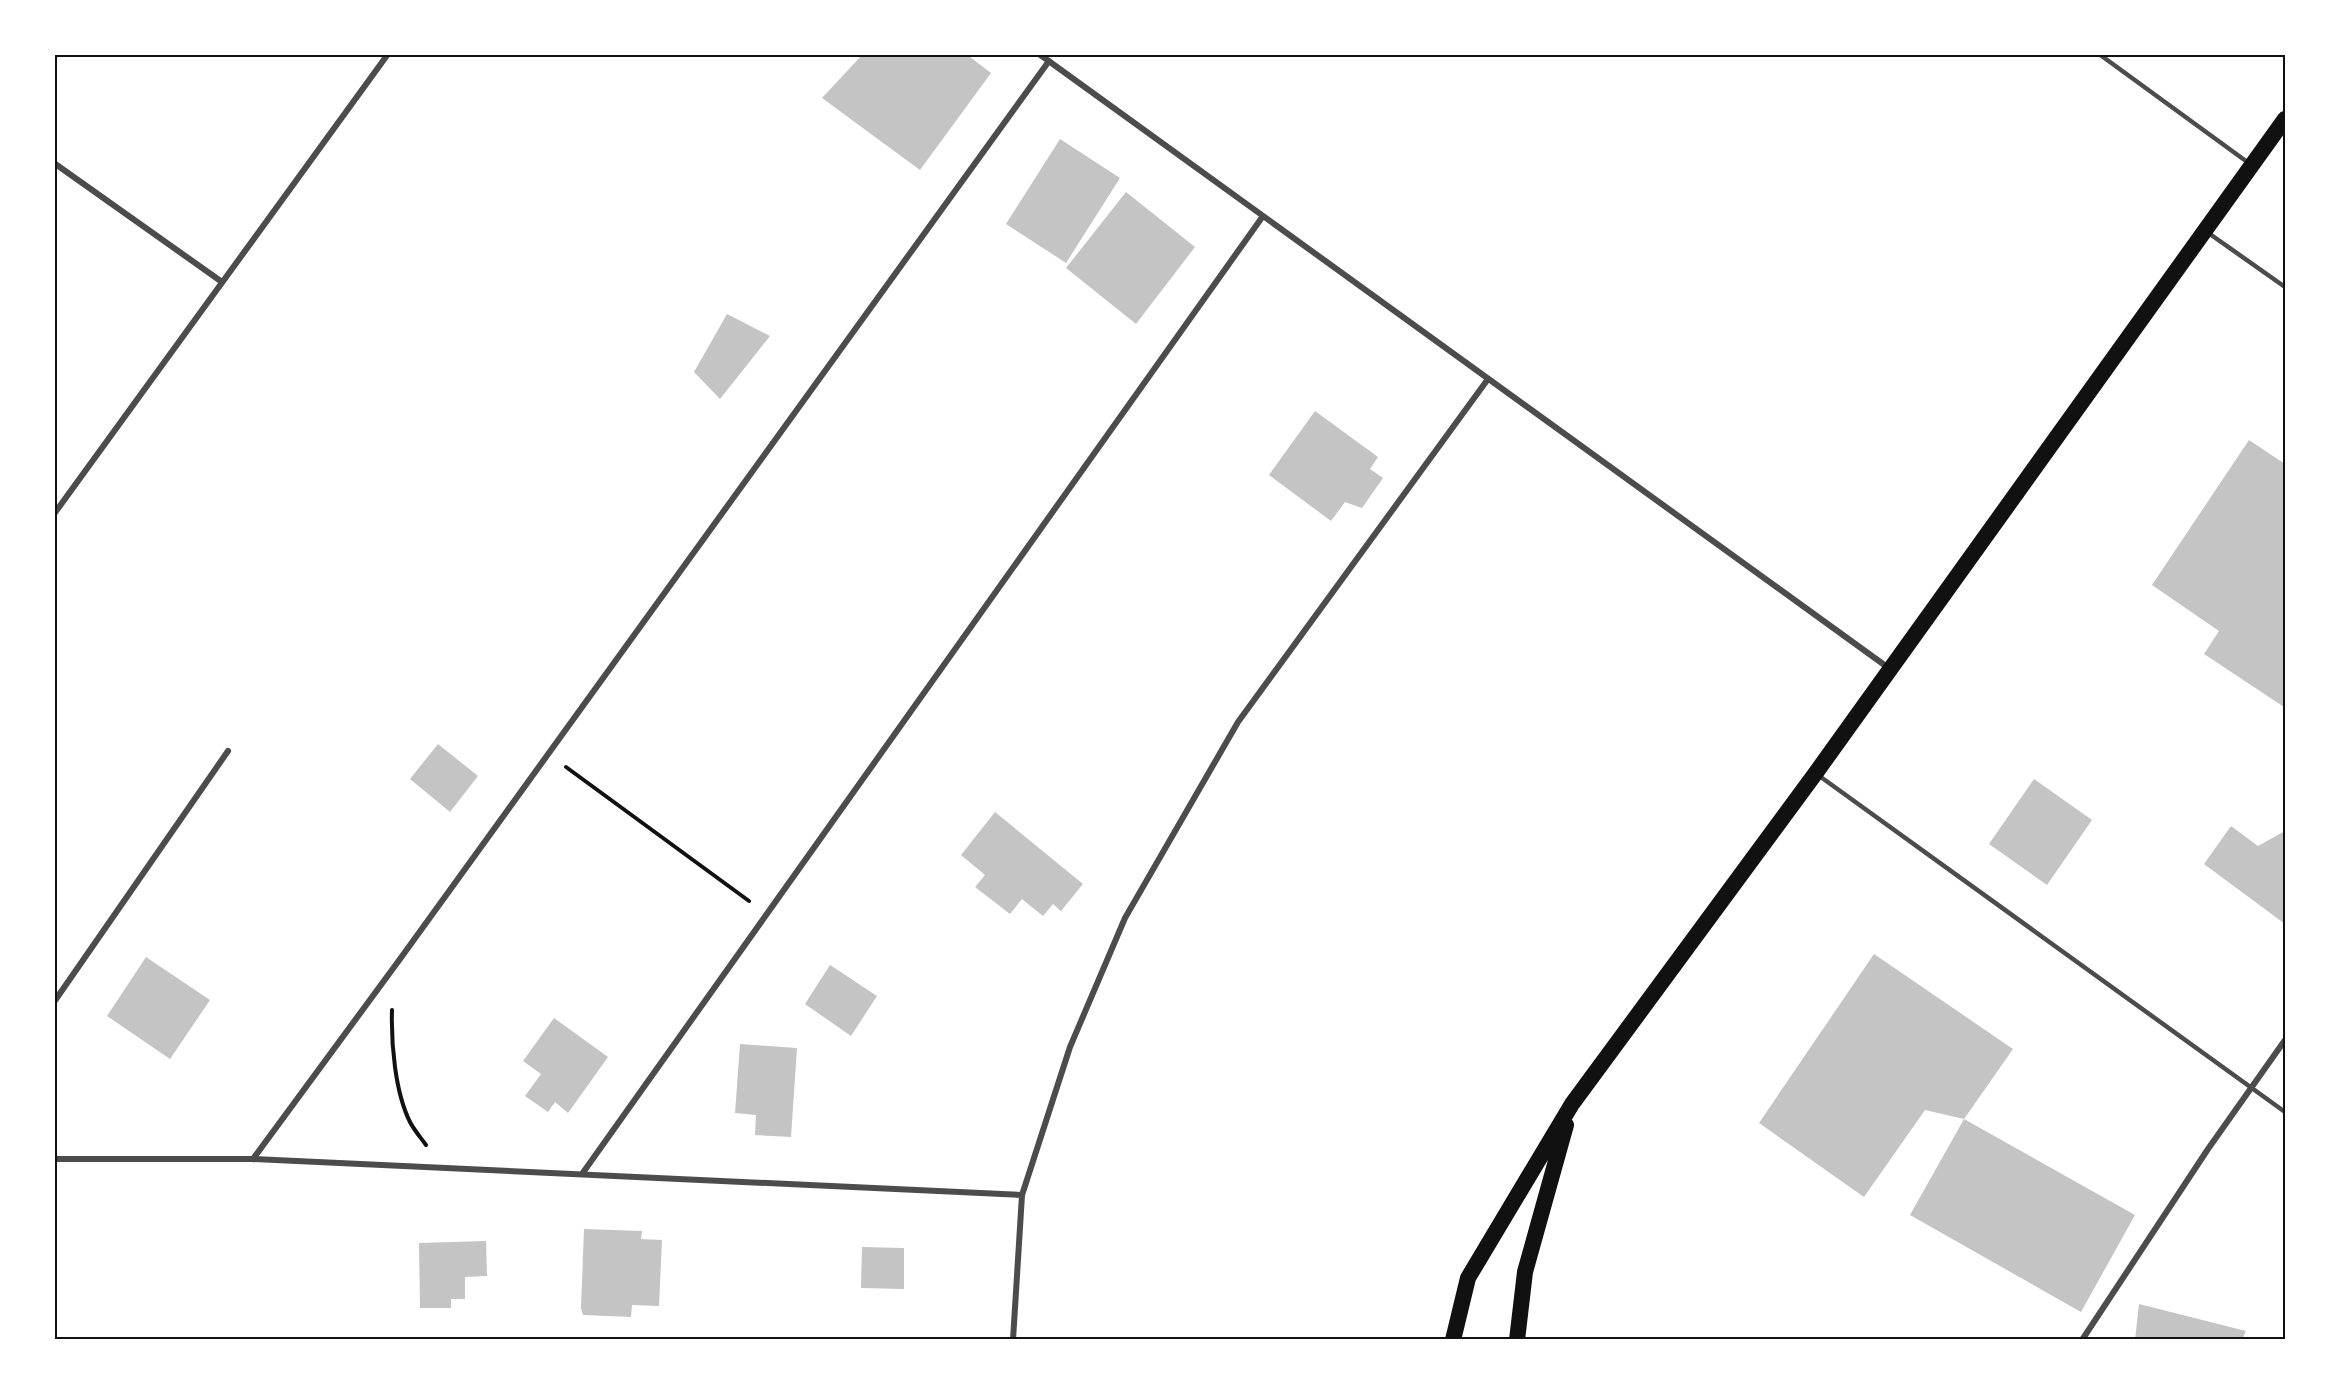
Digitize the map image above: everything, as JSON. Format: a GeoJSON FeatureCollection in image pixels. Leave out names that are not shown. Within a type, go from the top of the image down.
{"type":"FeatureCollection","features":[{"type":"Feature","properties":{"kind":"highway"},"geometry":{"type":"LineString","coordinates":[[1453,1340],[1468,1278],[1572,1104],[1815,774],[2285,119]]}},
{"type":"Feature","properties":{"kind":"highway"},"geometry":{"type":"LineString","coordinates":[[1517,1340],[1525,1272],[1572,1104]]}},
{"type":"Feature","properties":{"kind":"street"},"geometry":{"type":"LineString","coordinates":[[54,514],[388,54]]}},
{"type":"Feature","properties":{"kind":"street"},"geometry":{"type":"LineString","coordinates":[[1039,54],[1890,670]]}},
{"type":"Feature","properties":{"kind":"street"},"geometry":{"type":"LineString","coordinates":[[253,1159],[1049,61]]}},
{"type":"Feature","properties":{"kind":"street"},"geometry":{"type":"LineString","coordinates":[[54,163],[222,282]]}},
{"type":"Feature","properties":{"kind":"street"},"geometry":{"type":"LineString","coordinates":[[582,1174],[1263,216]]}},
{"type":"Feature","properties":{"kind":"street"},"geometry":{"type":"LineString","coordinates":[[1013,1340],[1022,1195],[1070,1047],[1125,918],[1238,722],[1488,379]]}},
{"type":"Feature","properties":{"kind":"street"},"geometry":{"type":"LineString","coordinates":[[54,1002],[228,752]]}},
{"type":"Feature","properties":{"kind":"street"},"geometry":{"type":"LineString","coordinates":[[2082,1340],[2208,1149],[2285,1040]]}},
{"type":"Feature","properties":{"kind":"street"},"geometry":{"type":"LineString","coordinates":[[54,1159],[253,1159],[1022,1195]]}},
{"type":"Feature","properties":{"kind":"lane"},"geometry":{"type":"LineString","coordinates":[[2100,54],[2252,165]]}},
{"type":"Feature","properties":{"kind":"lane"},"geometry":{"type":"LineString","coordinates":[[2205,231],[2285,287]]}},
{"type":"Feature","properties":{"kind":"lane"},"geometry":{"type":"LineString","coordinates":[[1815,774],[2285,1112]]}},
{"type":"Feature","properties":{"kind":"path"},"geometry":{"type":"LineString","coordinates":[[547,753],[766,914]]}},
{"type":"Feature","properties":{"kind":"path"},"geometry":{"type":"LineString","coordinates":[[400,959],[392,1004],[391,1042],[400,1088],[409,1121],[442,1167]]}},
{"type":"Feature","properties":{"kind":"building"},"geometry":{"type":"Polygon","coordinates":[[[863,54],[966,54],[991,73],[920,170],[822,98],[863,54]]]}},
{"type":"Feature","properties":{"kind":"building"},"geometry":{"type":"Polygon","coordinates":[[[1060,139],[1120,178],[1066,263],[1006,224],[1060,139]]]}},
{"type":"Feature","properties":{"kind":"building"},"geometry":{"type":"Polygon","coordinates":[[[1126,192],[1195,247],[1136,324],[1066,268],[1126,192]]]}},
{"type":"Feature","properties":{"kind":"building"},"geometry":{"type":"Polygon","coordinates":[[[727,314],[770,336],[720,399],[694,372],[727,314]]]}},
{"type":"Feature","properties":{"kind":"building"},"geometry":{"type":"Polygon","coordinates":[[[1315,411],[1378,457],[1370,469],[1383,478],[1362,508],[1345,502],[1331,521],[1269,475],[1315,411]]]}},
{"type":"Feature","properties":{"kind":"building"},"geometry":{"type":"Polygon","coordinates":[[[2249,440],[2285,464],[2284,707],[2204,654],[2219,631],[2152,585],[2249,440]]]}},
{"type":"Feature","properties":{"kind":"building"},"geometry":{"type":"Polygon","coordinates":[[[438,744],[478,776],[450,812],[410,779],[438,744]]]}},
{"type":"Feature","properties":{"kind":"building"},"geometry":{"type":"Polygon","coordinates":[[[2034,779],[2092,820],[2047,885],[1989,844],[2034,779]]]}},
{"type":"Feature","properties":{"kind":"building"},"geometry":{"type":"Polygon","coordinates":[[[995,812],[1083,884],[1061,911],[1053,904],[1043,916],[1022,899],[1010,914],[975,887],[985,875],[961,855],[995,812]]]}},
{"type":"Feature","properties":{"kind":"building"},"geometry":{"type":"Polygon","coordinates":[[[2231,826],[2258,846],[2285,831],[2285,924],[2204,864],[2231,826]]]}},
{"type":"Feature","properties":{"kind":"building"},"geometry":{"type":"Polygon","coordinates":[[[1874,954],[2013,1049],[1964,1119],[1925,1110],[1864,1197],[1759,1123],[1874,954]]]}},
{"type":"Feature","properties":{"kind":"building"},"geometry":{"type":"Polygon","coordinates":[[[146,957],[210,1000],[170,1059],[107,1016],[146,957]]]}},
{"type":"Feature","properties":{"kind":"building"},"geometry":{"type":"Polygon","coordinates":[[[830,965],[877,996],[851,1036],[805,1004],[830,965]]]}},
{"type":"Feature","properties":{"kind":"building"},"geometry":{"type":"Polygon","coordinates":[[[554,1018],[608,1057],[568,1113],[555,1102],[548,1112],[525,1096],[541,1074],[523,1061],[554,1018]]]}},
{"type":"Feature","properties":{"kind":"building"},"geometry":{"type":"Polygon","coordinates":[[[740,1044],[797,1048],[791,1137],[755,1135],[756,1115],[735,1113],[740,1044]]]}},
{"type":"Feature","properties":{"kind":"building"},"geometry":{"type":"Polygon","coordinates":[[[1964,1119],[2135,1215],[2081,1312],[1910,1215],[1964,1119]]]}},
{"type":"Feature","properties":{"kind":"building"},"geometry":{"type":"Polygon","coordinates":[[[584,1229],[642,1231],[641,1239],[662,1240],[659,1306],[632,1305],[631,1317],[583,1315],[581,1308],[584,1229]]]}},
{"type":"Feature","properties":{"kind":"building"},"geometry":{"type":"Polygon","coordinates":[[[486,1241],[487,1276],[465,1277],[465,1299],[451,1299],[451,1308],[420,1308],[419,1243],[486,1241]]]}},
{"type":"Feature","properties":{"kind":"building"},"geometry":{"type":"Polygon","coordinates":[[[862,1247],[904,1248],[904,1289],[861,1288],[862,1247]]]}},
{"type":"Feature","properties":{"kind":"building"},"geometry":{"type":"Polygon","coordinates":[[[2139,1304],[2246,1331],[2242,1340],[2135,1340],[2139,1304]]]}}]}
